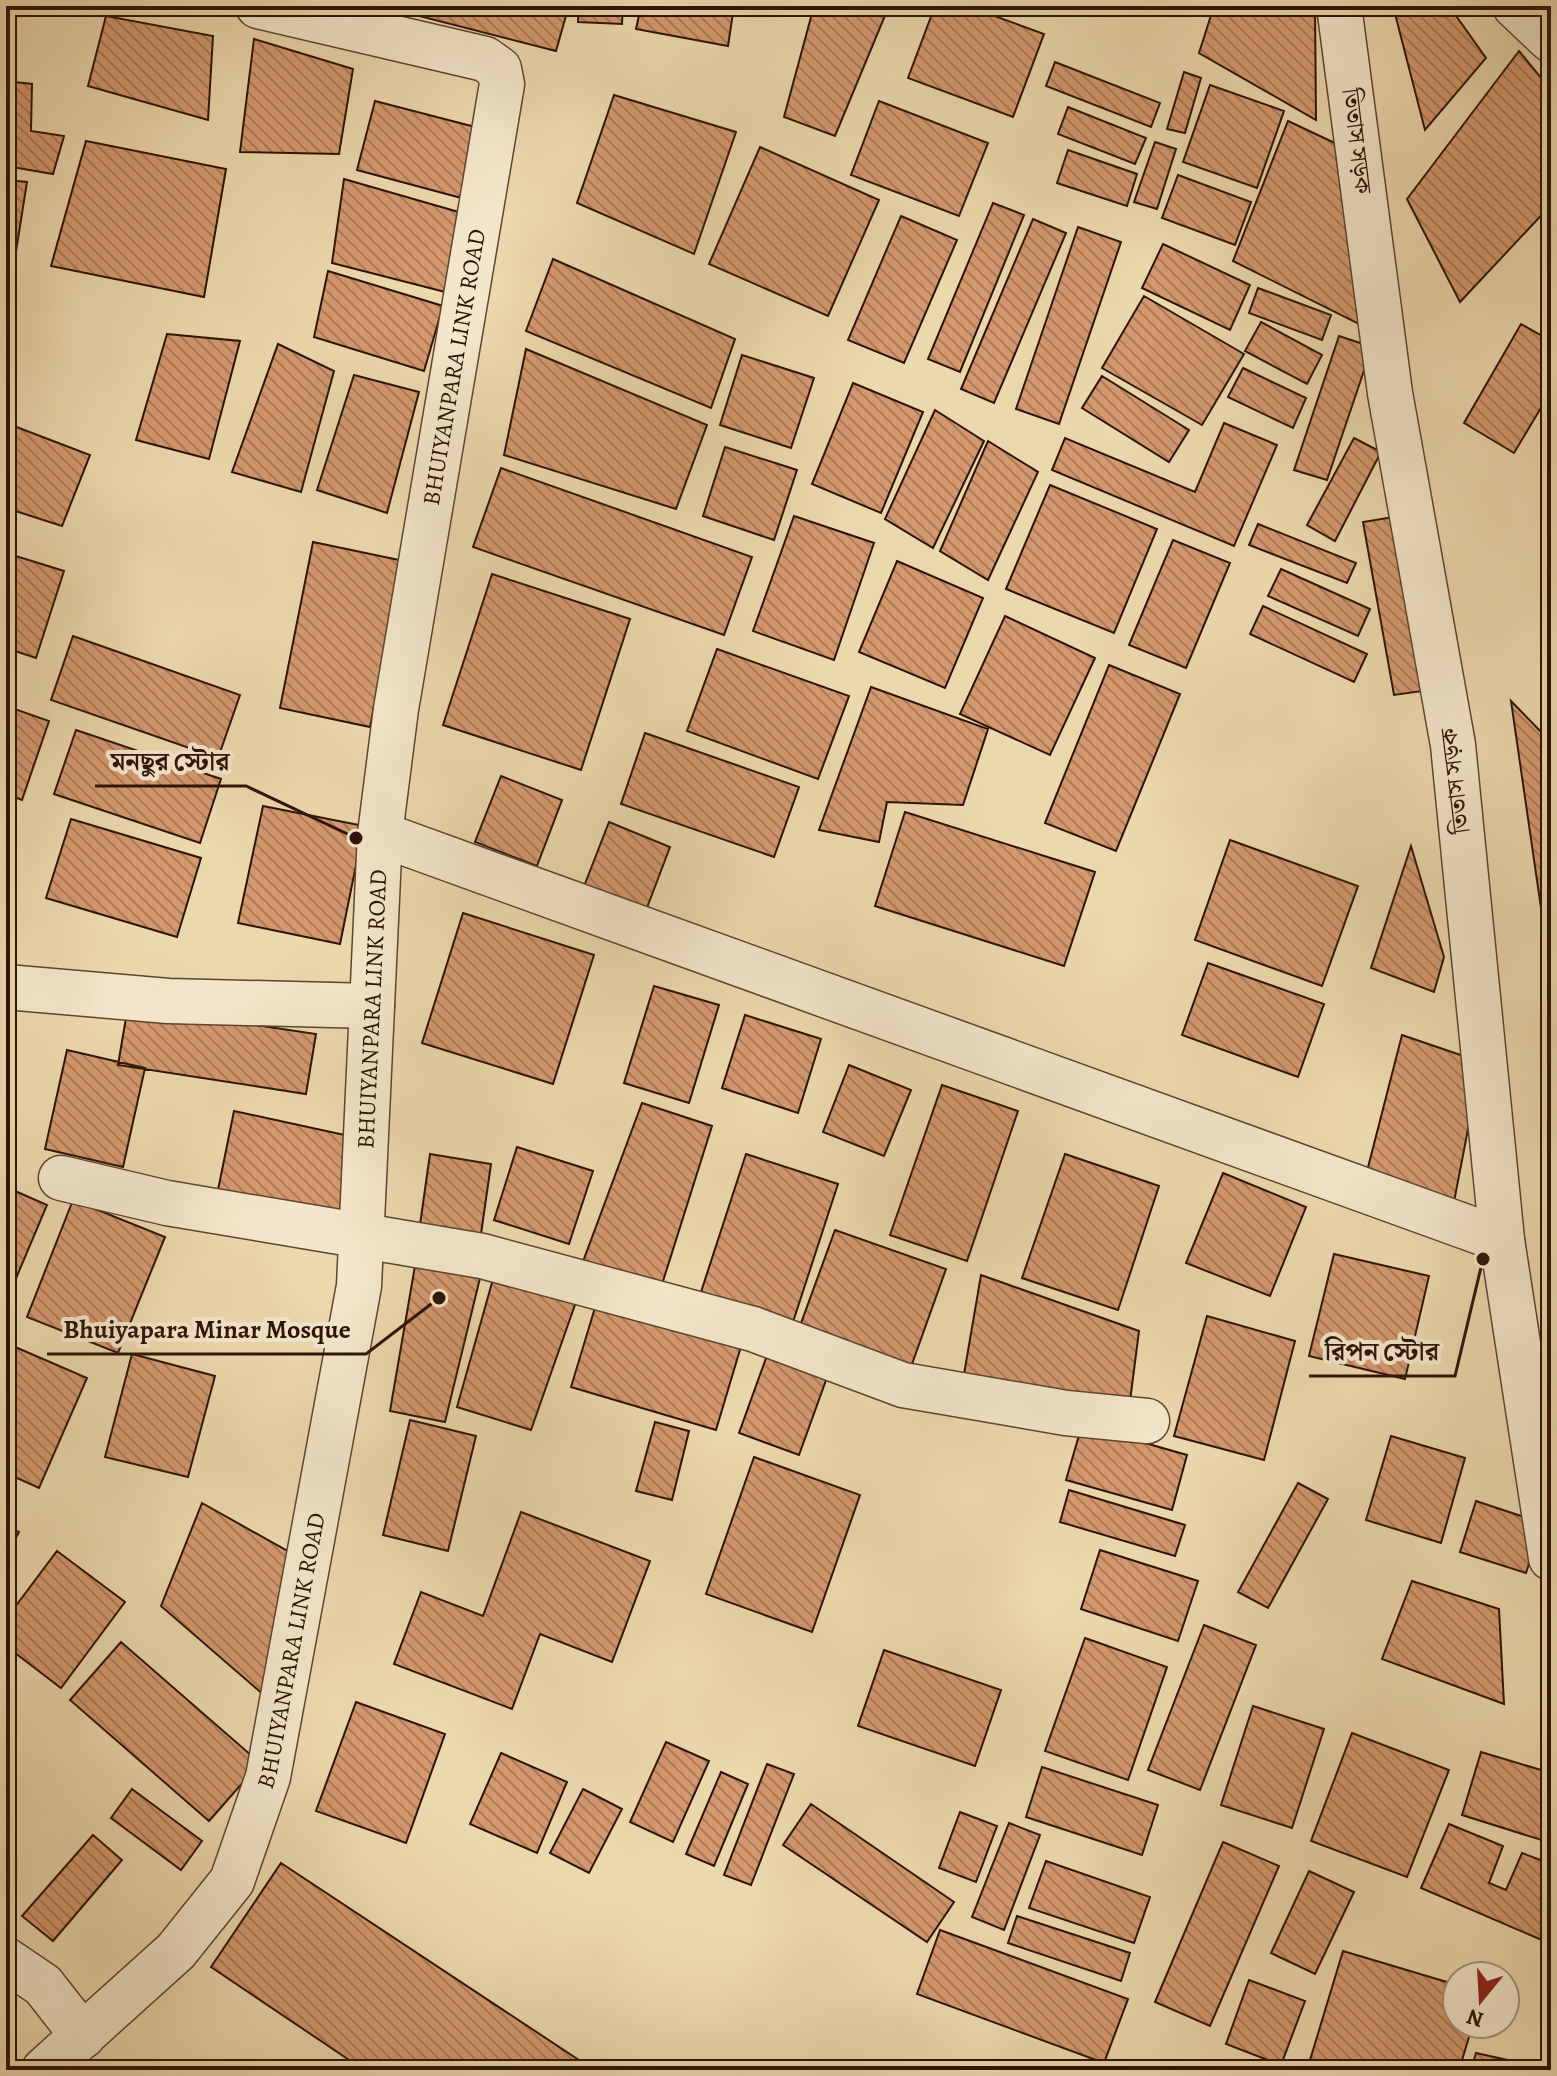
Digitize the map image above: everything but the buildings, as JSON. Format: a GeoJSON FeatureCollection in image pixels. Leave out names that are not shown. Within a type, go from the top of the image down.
{"type":"FeatureCollection","features":[{"type":"Feature","properties":{"kind":"street","name":"BHUIYANPARA LINK ROAD"},"geometry":{"type":"LineString","coordinates":[[44,2070],[176,1951],[232,1881],[268,1777],[359,1286],[380,834],[396,709],[502,84],[499,69],[485,59],[258,6]]}},
{"type":"Feature","properties":{"kind":"street","name":"তিতাস সড়ক"},"geometry":{"type":"LineString","coordinates":[[1339,6],[1390,393],[1453,745],[1502,1240],[1551,1558]]}},
{"type":"Feature","properties":{"kind":"street"},"geometry":{"type":"LineString","coordinates":[[1515,6],[1551,40]]}},
{"type":"Feature","properties":{"kind":"street"},"geometry":{"type":"LineString","coordinates":[[380,834],[1502,1240]]}},
{"type":"Feature","properties":{"kind":"street"},"geometry":{"type":"LineString","coordinates":[[6,987],[168,1001],[372,1006]]}},
{"type":"Feature","properties":{"kind":"street"},"geometry":{"type":"LineString","coordinates":[[61,1178],[167,1203],[482,1256],[753,1329],[903,1385],[1066,1413],[1147,1421]]}},
{"type":"Feature","properties":{"kind":"street"},"geometry":{"type":"LineString","coordinates":[[6,1960],[43,1985],[83,2036]]}},
{"type":"Feature","properties":{"kind":"place","name":"মনছুর স্টোর"},"geometry":{"type":"Point","coordinates":[356,838]}},
{"type":"Feature","properties":{"kind":"place","name":"রিপন স্টোর"},"geometry":{"type":"Point","coordinates":[1483,1259]}},
{"type":"Feature","properties":{"kind":"place","name":"Bhuiyapara Minar Mosque"},"geometry":{"type":"Point","coordinates":[439,1298]}}]}
